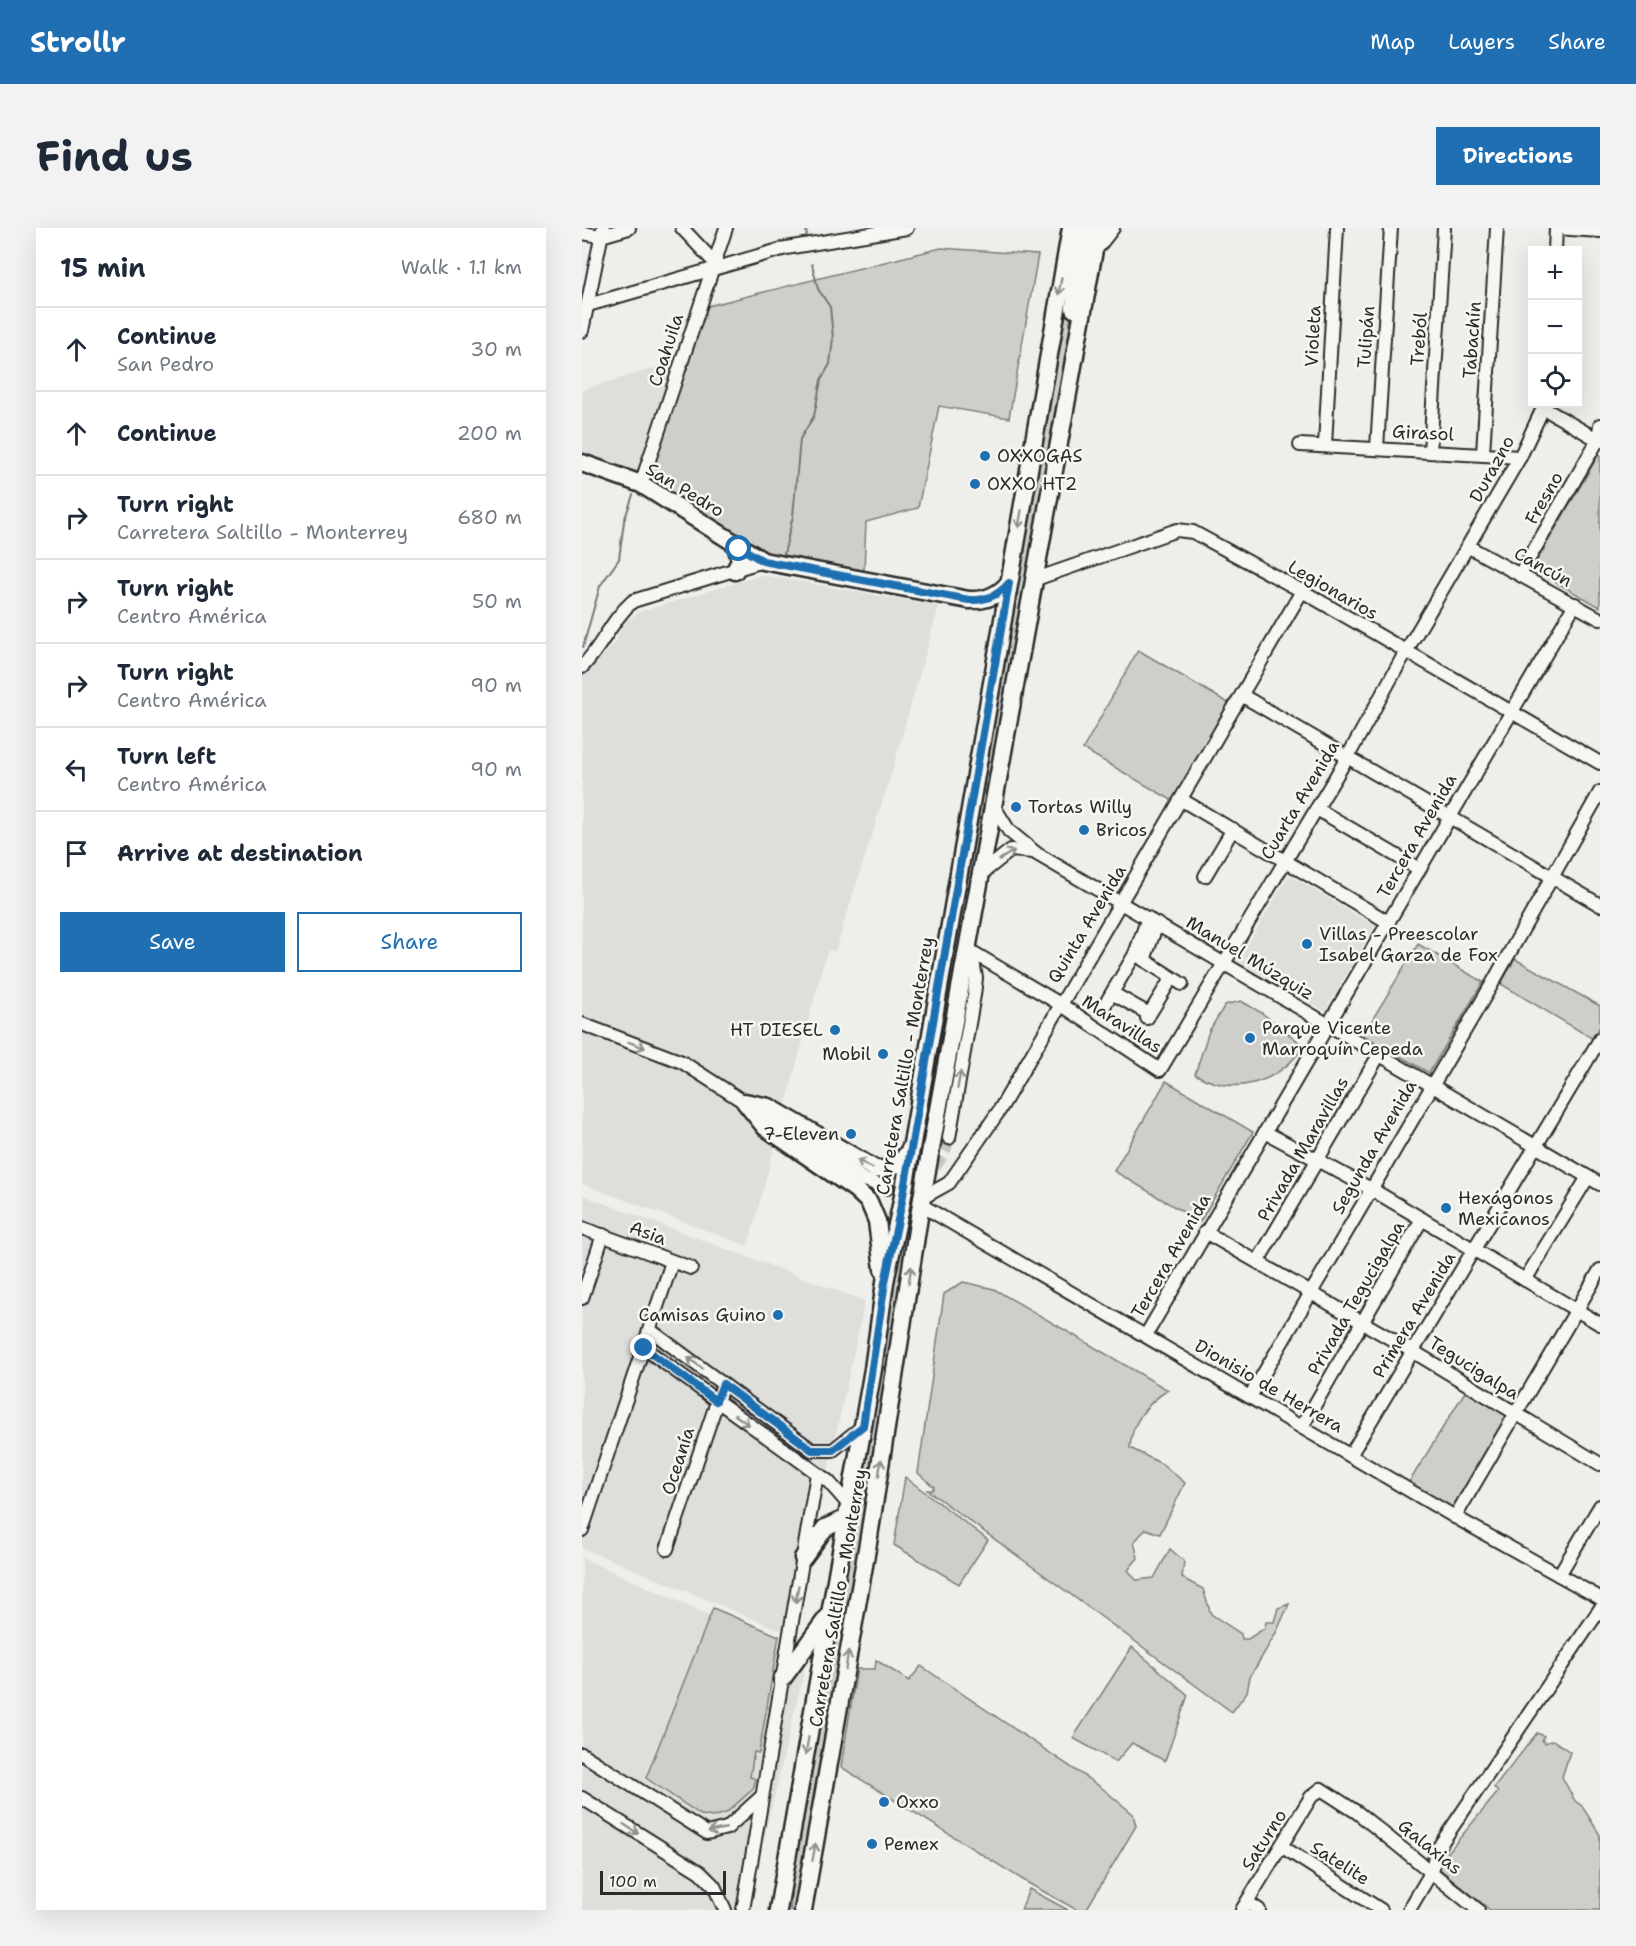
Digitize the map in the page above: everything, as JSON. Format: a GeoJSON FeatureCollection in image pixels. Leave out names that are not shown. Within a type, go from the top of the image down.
{"type":"FeatureCollection","features":[{"type":"Feature","properties":{"kind":"main road","name":"Carretera Saltillo - Monterrey"},"geometry":{"type":"LineString","coordinates":[[778,1910],[863,1426],[885,1282],[911,1146],[1071,228]]}},
{"type":"Feature","properties":{"kind":"main road"},"geometry":{"type":"LineString","coordinates":[[1077,333],[1073,301],[1084,228]]}},
{"type":"Feature","properties":{"kind":"main road","name":"Carretera Saltillo - Monterrey"},"geometry":{"type":"LineString","coordinates":[[803,1910],[868,1543],[922,1201],[1077,333],[1098,228]]}},
{"type":"Feature","properties":{"kind":"main road","name":"San Pedro"},"geometry":{"type":"LineString","coordinates":[[582,463],[641,484],[763,561],[969,600],[988,598],[1001,591],[1009,583]]}},
{"type":"Feature","properties":{"kind":"main road"},"geometry":{"type":"LineString","coordinates":[[735,571],[740,560],[736,545]]}},
{"type":"Feature","properties":{"kind":"main road"},"geometry":{"type":"LineString","coordinates":[[745,1102],[769,1107],[875,1169],[882,1170],[896,1164],[911,1146]]}},
{"type":"Feature","properties":{"kind":"main road"},"geometry":{"type":"LineString","coordinates":[[745,1102],[765,1127],[855,1189],[869,1202],[879,1228],[885,1282]]}},
{"type":"Feature","properties":{"kind":"main road"},"geometry":{"type":"LineString","coordinates":[[803,1558],[825,1528],[848,1512]]}},
{"type":"Feature","properties":{"kind":"main road"},"geometry":{"type":"LineString","coordinates":[[782,1680],[831,1612]]}},
{"type":"Feature","properties":{"kind":"main road"},"geometry":{"type":"LineString","coordinates":[[786,1910],[791,1867],[790,1844]]}},
{"type":"Feature","properties":{"kind":"street"},"geometry":{"type":"LineString","coordinates":[[582,233],[629,228]]}},
{"type":"Feature","properties":{"kind":"street"},"geometry":{"type":"LineString","coordinates":[[682,228],[713,266]]}},
{"type":"Feature","properties":{"kind":"street","name":"Coahuila"},"geometry":{"type":"LineString","coordinates":[[641,484],[726,228]]}},
{"type":"Feature","properties":{"kind":"street"},"geometry":{"type":"LineString","coordinates":[[588,305],[713,266],[786,248],[907,228]]}},
{"type":"Feature","properties":{"kind":"street"},"geometry":{"type":"LineString","coordinates":[[1093,255],[1113,228]]}},
{"type":"Feature","properties":{"kind":"street","name":"Violeta"},"geometry":{"type":"LineString","coordinates":[[1325,445],[1337,228]]}},
{"type":"Feature","properties":{"kind":"street","name":"Tulipán"},"geometry":{"type":"LineString","coordinates":[[1377,448],[1391,228]]}},
{"type":"Feature","properties":{"kind":"street","name":"Treból"},"geometry":{"type":"LineString","coordinates":[[1430,452],[1444,228]]}},
{"type":"Feature","properties":{"kind":"street","name":"Tabachín"},"geometry":{"type":"LineString","coordinates":[[1483,453],[1497,228]]}},
{"type":"Feature","properties":{"kind":"street"},"geometry":{"type":"LineString","coordinates":[[1555,246],[1556,228],[1600,231]]}},
{"type":"Feature","properties":{"kind":"street"},"geometry":{"type":"LineString","coordinates":[[582,331],[602,232]]}},
{"type":"Feature","properties":{"kind":"street","name":"Durazno"},"geometry":{"type":"LineString","coordinates":[[1469,547],[1520,457],[1544,408]]}},
{"type":"Feature","properties":{"kind":"street"},"geometry":{"type":"LineString","coordinates":[[1548,408],[1599,440],[1600,425]]}},
{"type":"Feature","properties":{"kind":"street","name":"Fresno"},"geometry":{"type":"LineString","coordinates":[[1520,574],[1599,440]]}},
{"type":"Feature","properties":{"kind":"street","name":"Girasol"},"geometry":{"type":"LineString","coordinates":[[1300,445],[1483,453],[1520,457]]}},
{"type":"Feature","properties":{"kind":"street","name":"Legionarios"},"geometry":{"type":"LineString","coordinates":[[1033,580],[1177,530],[1199,535],[1302,591],[1405,653],[1600,763]]}},
{"type":"Feature","properties":{"kind":"street","name":"Cancún"},"geometry":{"type":"LineString","coordinates":[[1469,547],[1600,619]]}},
{"type":"Feature","properties":{"kind":"street","name":"Cuarta Avenida"},"geometry":{"type":"LineString","coordinates":[[1160,1070],[1222,963],[1317,809],[1405,653],[1469,547]]}},
{"type":"Feature","properties":{"kind":"street"},"geometry":{"type":"LineString","coordinates":[[582,667],[593,656],[621,611],[633,601],[763,561]]}},
{"type":"Feature","properties":{"kind":"street","name":"Quinta Avenida"},"geometry":{"type":"LineString","coordinates":[[922,1201],[949,1183],[958,1174],[999,1111],[1243,696],[1302,591]]}},
{"type":"Feature","properties":{"kind":"street","name":"Tercera Avenida"},"geometry":{"type":"LineString","coordinates":[[1146,1335],[1575,604]]}},
{"type":"Feature","properties":{"kind":"street"},"geometry":{"type":"LineString","coordinates":[[1243,696],[1600,905]]}},
{"type":"Feature","properties":{"kind":"street","name":"Segunda Avenida"},"geometry":{"type":"LineString","coordinates":[[1251,1395],[1600,792]]}},
{"type":"Feature","properties":{"kind":"street"},"geometry":{"type":"LineString","coordinates":[[1182,800],[1388,922]]}},
{"type":"Feature","properties":{"kind":"street","name":"Manuel Múzquiz"},"geometry":{"type":"LineString","coordinates":[[993,805],[1009,831],[1037,854],[1600,1184]]}},
{"type":"Feature","properties":{"kind":"street"},"geometry":{"type":"LineString","coordinates":[[1317,809],[1419,869]]}},
{"type":"Feature","properties":{"kind":"street"},"geometry":{"type":"LineString","coordinates":[[1205,876],[1233,829]]}},
{"type":"Feature","properties":{"kind":"street","name":"Manuel Múzquiz"},"geometry":{"type":"LineString","coordinates":[[981,874],[1011,850],[1021,849],[1037,854]]}},
{"type":"Feature","properties":{"kind":"street"},"geometry":{"type":"LineString","coordinates":[[1103,1008],[1139,957],[1153,921]]}},
{"type":"Feature","properties":{"kind":"street"},"geometry":{"type":"LineString","coordinates":[[949,1138],[976,978],[969,947]]}},
{"type":"Feature","properties":{"kind":"street","name":"Maravillas"},"geometry":{"type":"LineString","coordinates":[[969,947],[1160,1070]]}},
{"type":"Feature","properties":{"kind":"street"},"geometry":{"type":"LineString","coordinates":[[1112,993],[1148,1016],[1176,982],[1139,957]]}},
{"type":"Feature","properties":{"kind":"street"},"geometry":{"type":"LineString","coordinates":[[582,1024],[682,1062],[865,1180],[887,1188]]}},
{"type":"Feature","properties":{"kind":"street","name":"Primera Avenida"},"geometry":{"type":"LineString","coordinates":[[1351,1454],[1475,1249],[1534,1145],[1599,1042]]}},
{"type":"Feature","properties":{"kind":"street","name":"Privada Maravillas"},"geometry":{"type":"LineString","coordinates":[[1258,1261],[1380,1055]]}},
{"type":"Feature","properties":{"kind":"street"},"geometry":{"type":"LineString","coordinates":[[1265,1132],[1371,1189],[1600,1324]]}},
{"type":"Feature","properties":{"kind":"street"},"geometry":{"type":"LineString","coordinates":[[1525,1280],[1588,1177]]}},
{"type":"Feature","properties":{"kind":"street","name":"Dionisio de Herrera"},"geometry":{"type":"LineString","coordinates":[[922,1201],[1455,1516],[1600,1598]]}},
{"type":"Feature","properties":{"kind":"street","name":"Privada Tegucigalpa"},"geometry":{"type":"LineString","coordinates":[[1303,1425],[1422,1219]]}},
{"type":"Feature","properties":{"kind":"street","name":"Asia"},"geometry":{"type":"LineString","coordinates":[[582,1228],[672,1262],[644,1348],[585,1510],[582,1530]]}},
{"type":"Feature","properties":{"kind":"street","name":"Tegucigalpa"},"geometry":{"type":"LineString","coordinates":[[1205,1232],[1414,1352],[1600,1464]]}},
{"type":"Feature","properties":{"kind":"street"},"geometry":{"type":"LineString","coordinates":[[582,1298],[603,1236]]}},
{"type":"Feature","properties":{"kind":"street"},"geometry":{"type":"LineString","coordinates":[[672,1262],[691,1268]]}},
{"type":"Feature","properties":{"kind":"street"},"geometry":{"type":"LineString","coordinates":[[1455,1516],[1600,1270]]}},
{"type":"Feature","properties":{"kind":"street"},"geometry":{"type":"LineString","coordinates":[[650,1330],[812,1450],[833,1450],[863,1426]]}},
{"type":"Feature","properties":{"kind":"street"},"geometry":{"type":"LineString","coordinates":[[644,1348],[817,1474],[834,1488],[848,1512]]}},
{"type":"Feature","properties":{"kind":"street","name":"Oceanía"},"geometry":{"type":"LineString","coordinates":[[667,1550],[723,1384]]}},
{"type":"Feature","properties":{"kind":"street"},"geometry":{"type":"LineString","coordinates":[[742,1910],[817,1474]]}},
{"type":"Feature","properties":{"kind":"street"},"geometry":{"type":"LineString","coordinates":[[1559,1575],[1600,1506]]}},
{"type":"Feature","properties":{"kind":"street"},"geometry":{"type":"LineString","coordinates":[[1409,1910],[1432,1871],[1436,1851],[1600,1609]]}},
{"type":"Feature","properties":{"kind":"street"},"geometry":{"type":"LineString","coordinates":[[582,1754],[707,1833],[727,1828],[762,1796]]}},
{"type":"Feature","properties":{"kind":"street","name":"Galaxias"},"geometry":{"type":"LineString","coordinates":[[1318,1790],[1325,1790],[1358,1813],[1478,1910]]}},
{"type":"Feature","properties":{"kind":"street","name":"Saturno"},"geometry":{"type":"LineString","coordinates":[[1244,1906],[1318,1790]]}},
{"type":"Feature","properties":{"kind":"street"},"geometry":{"type":"LineString","coordinates":[[582,1798],[700,1872],[714,1886],[725,1910]]}},
{"type":"Feature","properties":{"kind":"street","name":"Satelite"},"geometry":{"type":"LineString","coordinates":[[1281,1846],[1381,1910]]}},
{"type":"Feature","properties":{"kind":"street"},"geometry":{"type":"LineString","coordinates":[[1244,1906],[1259,1910]]}},
{"type":"Feature","properties":{"kind":"shaded area"},"geometry":{"type":"Polygon","coordinates":[[[1075,228],[1069,340],[797,1910],[790,1910],[794,1856],[1075,228]]]}},
{"type":"Feature","properties":{"kind":"shaded area"},"geometry":{"type":"Polygon","coordinates":[[[941,248],[1038,255],[1009,418],[939,406],[918,508],[866,522],[864,571],[759,555],[649,483],[648,478],[708,306],[941,248]]]}},
{"type":"Feature","properties":{"kind":"shaded area"},"geometry":{"type":"Polygon","coordinates":[[[674,362],[636,475],[582,457],[582,390],[674,362]]]}},
{"type":"Feature","properties":{"kind":"shaded area"},"geometry":{"type":"Polygon","coordinates":[[[1600,455],[1600,607],[1532,569],[1600,455]]]}},
{"type":"Feature","properties":{"kind":"shaded area"},"geometry":{"type":"Polygon","coordinates":[[[761,575],[939,606],[892,771],[835,952],[828,950],[825,958],[748,1246],[582,1184],[582,678],[615,643],[623,622],[640,612],[761,575]]]}},
{"type":"Feature","properties":{"kind":"shaded area"},"geometry":{"type":"Polygon","coordinates":[[[1138,650],[1230,704],[1173,801],[1083,749],[1138,650]]]}},
{"type":"Feature","properties":{"kind":"shaded area","name":"Villas - Preescolar Isabel Garza de Fox"},"geometry":{"type":"Polygon","coordinates":[[[1289,875],[1375,926],[1325,1011],[1238,961],[1289,875]]]}},
{"type":"Feature","properties":{"kind":"shaded area"},"geometry":{"type":"Polygon","coordinates":[[[1418,944],[1483,982],[1429,1073],[1363,1035],[1418,944]]]}},
{"type":"Feature","properties":{"kind":"shaded area"},"geometry":{"type":"Polygon","coordinates":[[[1515,959],[1600,1006],[1600,1026],[1593,1039],[1501,984],[1515,959]]]}},
{"type":"Feature","properties":{"kind":"shaded area","name":"Parque Vicente Marroquín Cepeda"},"geometry":{"type":"Polygon","coordinates":[[[1241,1001],[1262,1013],[1304,1046],[1282,1069],[1255,1083],[1225,1085],[1195,1074],[1209,1031],[1225,1005],[1241,1001]]]}},
{"type":"Feature","properties":{"kind":"shaded area"},"geometry":{"type":"Polygon","coordinates":[[[1166,1081],[1253,1132],[1200,1222],[1114,1171],[1166,1081]]]}},
{"type":"Feature","properties":{"kind":"shaded area"},"geometry":{"type":"Polygon","coordinates":[[[582,1195],[865,1301],[792,1635],[582,1548],[582,1195]]]}},
{"type":"Feature","properties":{"kind":"shaded area"},"geometry":{"type":"Polygon","coordinates":[[[963,1282],[994,1289],[1168,1390],[1153,1401],[1142,1414],[1133,1430],[1130,1448],[1162,1464],[1185,1483],[1160,1534],[1146,1529],[1134,1542],[1138,1558],[1128,1570],[1136,1580],[1154,1578],[1170,1549],[1184,1561],[1182,1578],[1203,1589],[1211,1614],[1241,1634],[1242,1639],[1248,1639],[1265,1628],[1266,1622],[1274,1622],[1278,1608],[1289,1604],[1276,1633],[1250,1677],[1247,1692],[1232,1712],[927,1490],[932,1490],[934,1487],[918,1473],[944,1294],[963,1282]]]}},
{"type":"Feature","properties":{"kind":"shaded area"},"geometry":{"type":"Polygon","coordinates":[[[1466,1390],[1510,1416],[1453,1512],[1408,1484],[1466,1390]]]}},
{"type":"Feature","properties":{"kind":"shaded area"},"geometry":{"type":"Polygon","coordinates":[[[905,1477],[988,1540],[959,1584],[894,1545],[905,1477]]]}},
{"type":"Feature","properties":{"kind":"shaded area"},"geometry":{"type":"Polygon","coordinates":[[[582,1558],[807,1659],[747,1910],[582,1910],[582,1558]]]}},
{"type":"Feature","properties":{"kind":"shaded area"},"geometry":{"type":"Polygon","coordinates":[[[713,1608],[779,1636],[759,1753],[754,1752],[750,1777],[756,1779],[753,1789],[726,1813],[713,1817],[701,1815],[646,1778],[713,1608]]]}},
{"type":"Feature","properties":{"kind":"shaded area"},"geometry":{"type":"Polygon","coordinates":[[[1132,1647],[1188,1695],[1165,1761],[1132,1743],[1116,1762],[1073,1738],[1132,1647]]]}},
{"type":"Feature","properties":{"kind":"shaded area"},"geometry":{"type":"Polygon","coordinates":[[[876,1660],[909,1681],[921,1666],[1102,1788],[1133,1814],[1136,1826],[1086,1910],[1077,1910],[1028,1883],[841,1767],[857,1669],[875,1669],[876,1660]]]}},
{"type":"Feature","properties":{"kind":"shaded area"},"geometry":{"type":"Polygon","coordinates":[[[1537,1733],[1544,1736],[1542,1740],[1545,1743],[1553,1740],[1570,1752],[1562,1777],[1575,1801],[1582,1806],[1600,1835],[1600,1910],[1490,1910],[1440,1869],[1444,1857],[1498,1792],[1494,1788],[1537,1733]]]}},
{"type":"Feature","properties":{"kind":"shaded area"},"geometry":{"type":"Polygon","coordinates":[[[1029,1889],[1068,1910],[1021,1910],[1029,1889]]]}},
{"type":"Feature","properties":{"kind":"waterway"},"geometry":{"type":"LineString","coordinates":[[806,228],[807,239]]}},
{"type":"Feature","properties":{"kind":"waterway"},"geometry":{"type":"LineString","coordinates":[[784,554],[793,516],[800,439],[814,416],[821,380],[830,364],[833,338],[830,307],[818,289],[812,264]]}},
{"type":"Feature","properties":{"kind":"waterway"},"geometry":{"type":"LineString","coordinates":[[583,647],[600,586],[619,559],[624,521],[633,495]]}},
{"type":"Feature","properties":{"kind":"tunnel"},"geometry":{"type":"LineString","coordinates":[[887,1188],[909,1184],[927,1174],[940,1159],[949,1138]]}},
{"type":"Feature","properties":{"kind":"place","name":"OXXOGAS"},"geometry":{"type":"Point","coordinates":[985,456]}},
{"type":"Feature","properties":{"kind":"place","name":"OXXO HT2"},"geometry":{"type":"Point","coordinates":[975,484]}},
{"type":"Feature","properties":{"kind":"place","name":"Tortas Willy"},"geometry":{"type":"Point","coordinates":[1016,807]}},
{"type":"Feature","properties":{"kind":"place","name":"Bricos"},"geometry":{"type":"Point","coordinates":[1084,830]}},
{"type":"Feature","properties":{"kind":"place","name":"Villas - Preescolar Isabel Garza de Fox"},"geometry":{"type":"Point","coordinates":[1307,944]}},
{"type":"Feature","properties":{"kind":"place","name":"HT DIESEL"},"geometry":{"type":"Point","coordinates":[835,1030]}},
{"type":"Feature","properties":{"kind":"place","name":"Parque Vicente Marroquín Cepeda"},"geometry":{"type":"Point","coordinates":[1250,1038]}},
{"type":"Feature","properties":{"kind":"place","name":"Mobil"},"geometry":{"type":"Point","coordinates":[883,1054]}},
{"type":"Feature","properties":{"kind":"place","name":"7-Eleven"},"geometry":{"type":"Point","coordinates":[851,1134]}},
{"type":"Feature","properties":{"kind":"place","name":"Hexágonos Mexicanos"},"geometry":{"type":"Point","coordinates":[1446,1208]}},
{"type":"Feature","properties":{"kind":"place","name":"Camisas Guino"},"geometry":{"type":"Point","coordinates":[778,1315]}},
{"type":"Feature","properties":{"kind":"place","name":"Oxxo"},"geometry":{"type":"Point","coordinates":[884,1802]}},
{"type":"Feature","properties":{"kind":"place","name":"Pemex"},"geometry":{"type":"Point","coordinates":[872,1844]}},
{"type":"Feature","properties":{"kind":"route"},"geometry":{"type":"LineString","coordinates":[[644,1348],[716,1401],[723,1384],[812,1450],[826,1452],[833,1450],[841,1446],[863,1426],[885,1282],[902,1201],[1009,583],[995,595],[980,601],[951,598],[763,561],[736,545],[739,549]]}}]}
